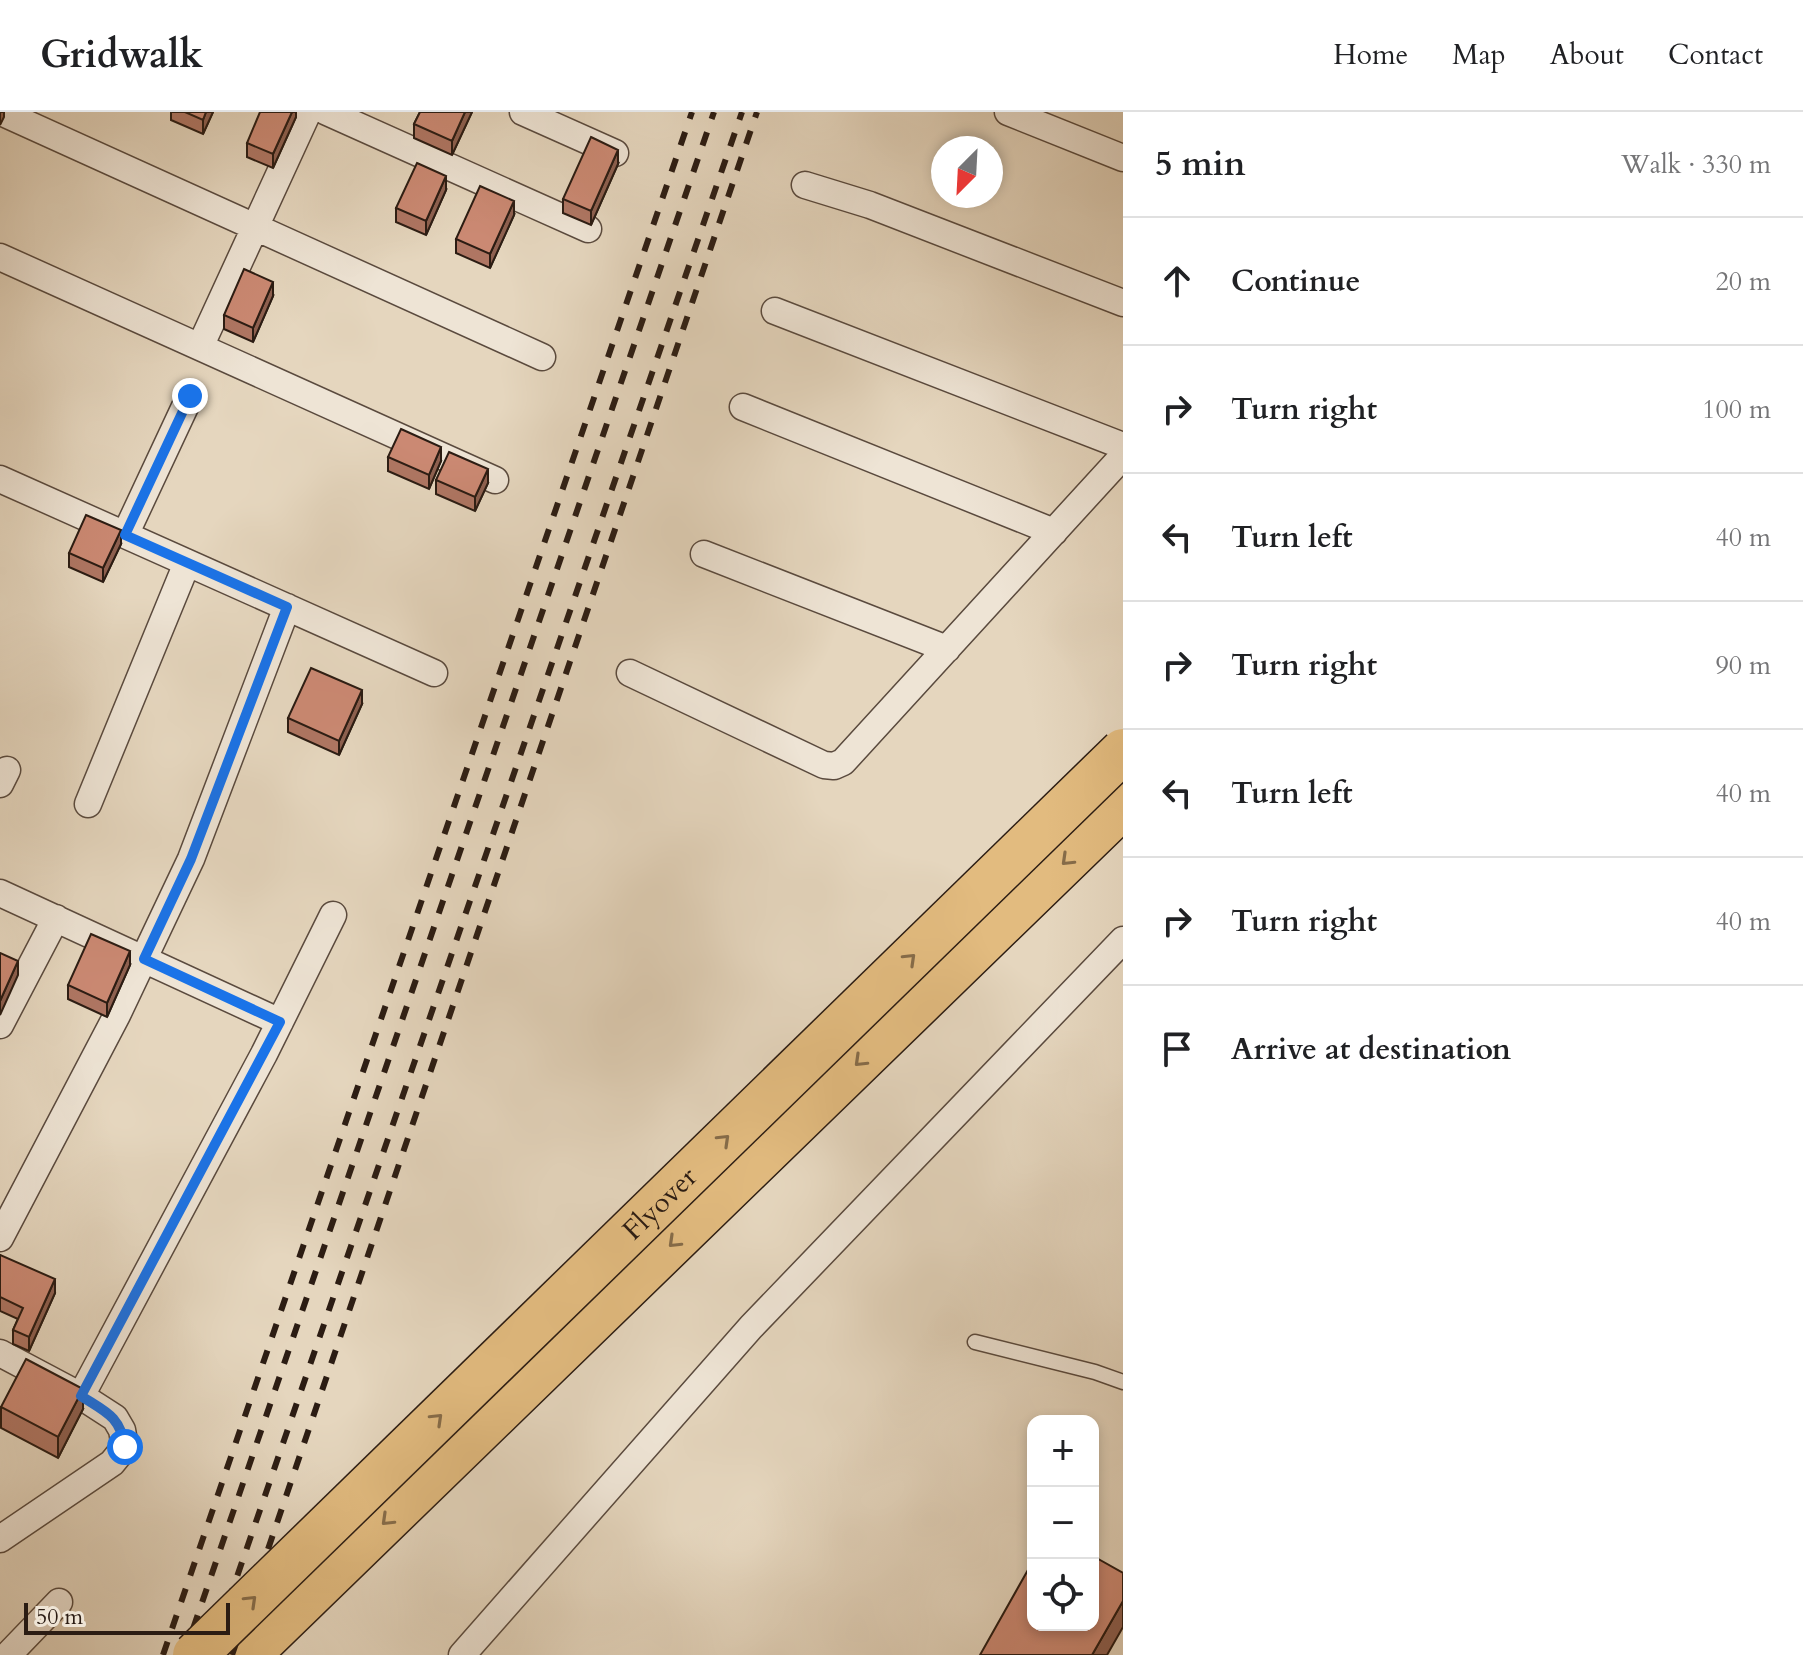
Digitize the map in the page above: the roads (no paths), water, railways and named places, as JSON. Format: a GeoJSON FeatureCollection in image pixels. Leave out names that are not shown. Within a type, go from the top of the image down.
{"type":"FeatureCollection","features":[{"type":"Feature","properties":{"kind":"highway","name":"Flyover"},"geometry":{"type":"LineString","coordinates":[[195,1655],[1123,751]]}},
{"type":"Feature","properties":{"kind":"highway","name":"Flyover"},"geometry":{"type":"LineString","coordinates":[[248,1655],[1123,806]]}},
{"type":"Feature","properties":{"kind":"street"},"geometry":{"type":"LineString","coordinates":[[1,112],[542,357]]}},
{"type":"Feature","properties":{"kind":"street"},"geometry":{"type":"LineString","coordinates":[[200,347],[308,112]]}},
{"type":"Feature","properties":{"kind":"street"},"geometry":{"type":"LineString","coordinates":[[327,112],[588,229]]}},
{"type":"Feature","properties":{"kind":"street"},"geometry":{"type":"LineString","coordinates":[[523,112],[615,153]]}},
{"type":"Feature","properties":{"kind":"street"},"geometry":{"type":"LineString","coordinates":[[1008,112],[1123,158]]}},
{"type":"Feature","properties":{"kind":"street"},"geometry":{"type":"LineString","coordinates":[[805,185],[870,205],[1123,303]]}},
{"type":"Feature","properties":{"kind":"street"},"geometry":{"type":"LineString","coordinates":[[0,257],[495,480]]}},
{"type":"Feature","properties":{"kind":"street"},"geometry":{"type":"LineString","coordinates":[[775,311],[1123,446]]}},
{"type":"Feature","properties":{"kind":"street"},"geometry":{"type":"LineString","coordinates":[[125,535],[190,396]]}},
{"type":"Feature","properties":{"kind":"street"},"geometry":{"type":"LineString","coordinates":[[743,407],[1054,532]]}},
{"type":"Feature","properties":{"kind":"street"},"geometry":{"type":"LineString","coordinates":[[630,673],[824,765],[834,766],[843,762],[1123,456]]}},
{"type":"Feature","properties":{"kind":"street"},"geometry":{"type":"LineString","coordinates":[[0,479],[434,673]]}},
{"type":"Feature","properties":{"kind":"street"},"geometry":{"type":"LineString","coordinates":[[704,554],[947,649]]}},
{"type":"Feature","properties":{"kind":"street"},"geometry":{"type":"LineString","coordinates":[[88,804],[187,563]]}},
{"type":"Feature","properties":{"kind":"street"},"geometry":{"type":"LineString","coordinates":[[0,1238],[117,1015],[191,859],[287,607]]}},
{"type":"Feature","properties":{"kind":"street"},"geometry":{"type":"LineString","coordinates":[[0,893],[280,1022]]}},
{"type":"Feature","properties":{"kind":"street"},"geometry":{"type":"LineString","coordinates":[[81,1396],[280,1022],[333,915]]}},
{"type":"Feature","properties":{"kind":"street"},"geometry":{"type":"LineString","coordinates":[[0,1025],[56,918]]}},
{"type":"Feature","properties":{"kind":"street"},"geometry":{"type":"LineString","coordinates":[[462,1655],[751,1327],[1123,940]]}},
{"type":"Feature","properties":{"kind":"street"},"geometry":{"type":"LineString","coordinates":[[0,1353],[81,1396],[115,1418],[122,1430],[125,1447],[112,1463],[0,1539]]}},
{"type":"Feature","properties":{"kind":"street"},"geometry":{"type":"LineString","coordinates":[[8,1655],[59,1602]]}},
{"type":"Feature","properties":{"kind":"lane"},"geometry":{"type":"LineString","coordinates":[[975,1342],[1123,1382]]}},
{"type":"Feature","properties":{"kind":"railway"},"geometry":{"type":"LineString","coordinates":[[163,1655],[692,112]]}},
{"type":"Feature","properties":{"kind":"railway"},"geometry":{"type":"LineString","coordinates":[[184,1655],[714,112]]}},
{"type":"Feature","properties":{"kind":"railway"},"geometry":{"type":"LineString","coordinates":[[210,1655],[742,112]]}},
{"type":"Feature","properties":{"kind":"railway"},"geometry":{"type":"LineString","coordinates":[[232,1655],[757,112]]}}]}
